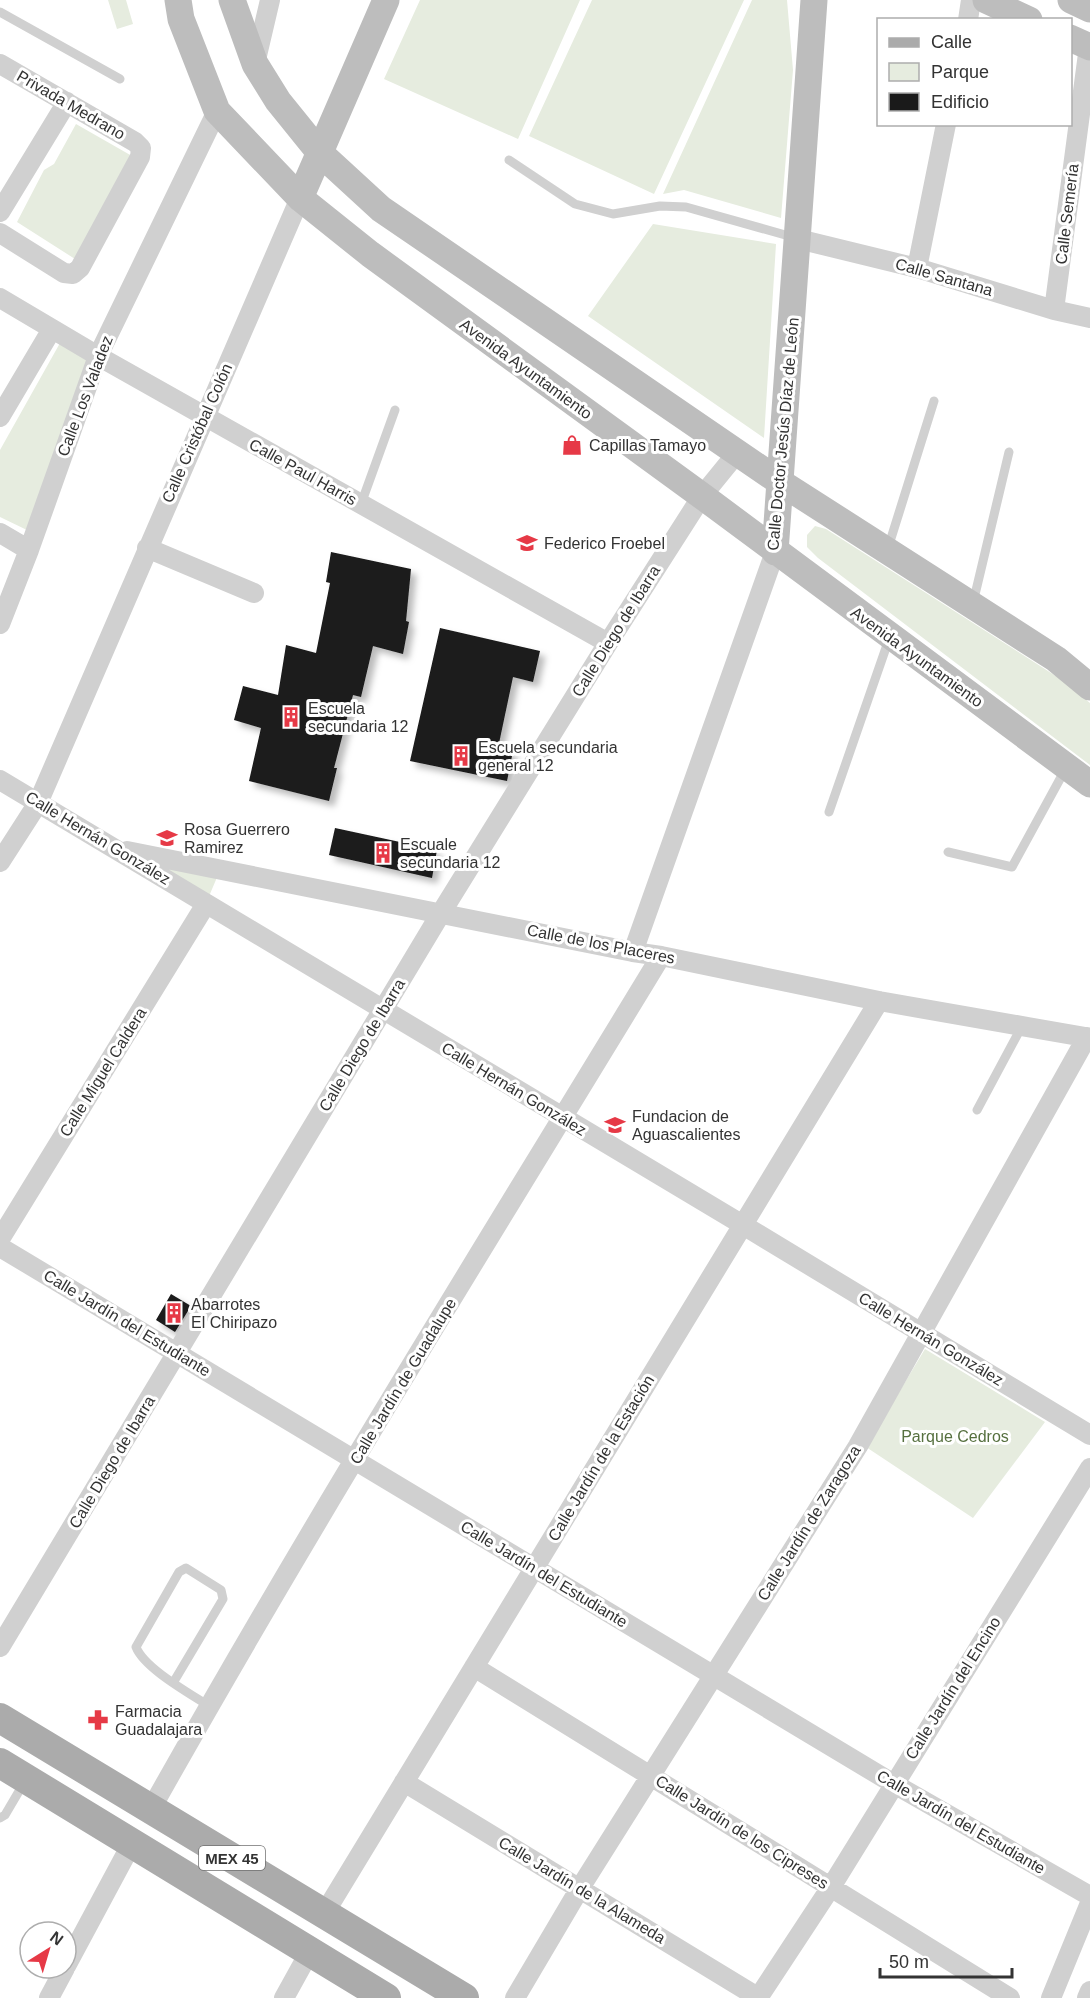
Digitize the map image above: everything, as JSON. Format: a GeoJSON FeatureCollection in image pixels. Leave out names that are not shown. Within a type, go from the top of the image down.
{"type":"FeatureCollection","features":[{"type":"Feature","properties":{"kind":"main road","name":"Avenida Ayuntamiento"},"geometry":{"type":"LineString","coordinates":[[178,0],[181,19],[217,111],[300,198],[370,254],[702,496],[1090,784]]}},
{"type":"Feature","properties":{"kind":"main road"},"geometry":{"type":"LineString","coordinates":[[232,0],[255,64],[278,101],[320,153],[381,209],[780,482],[1056,659],[1090,687]]}},
{"type":"Feature","properties":{"kind":"main road","name":"Calle Cristóbal Colón"},"geometry":{"type":"LineString","coordinates":[[300,198],[386,0]]}},
{"type":"Feature","properties":{"kind":"main road","name":"Calle Doctor Jesús Díaz de León"},"geometry":{"type":"LineString","coordinates":[[775,552],[814,0]]}},
{"type":"Feature","properties":{"kind":"main road"},"geometry":{"type":"LineString","coordinates":[[986,0],[1025,18]]}},
{"type":"Feature","properties":{"kind":"main road"},"geometry":{"type":"LineString","coordinates":[[1071,0],[1090,9]]}},
{"type":"Feature","properties":{"kind":"main road","name":"MEX 45"},"geometry":{"type":"LineString","coordinates":[[0,1718],[464,1998]]}},
{"type":"Feature","properties":{"kind":"main road","name":"MEX 45"},"geometry":{"type":"LineString","coordinates":[[0,1763],[386,1998]]}},
{"type":"Feature","properties":{"kind":"street"},"geometry":{"type":"LineString","coordinates":[[255,64],[270,0]]}},
{"type":"Feature","properties":{"kind":"street"},"geometry":{"type":"LineString","coordinates":[[968,18],[972,0]]}},
{"type":"Feature","properties":{"kind":"street","name":"Calle Semería"},"geometry":{"type":"LineString","coordinates":[[1054,310],[1083,44]]}},
{"type":"Feature","properties":{"kind":"street","name":"Privada Medrano"},"geometry":{"type":"LineString","coordinates":[[0,64],[135,142],[141,148],[140,157],[80,268],[73,274],[64,273],[0,233]]}},
{"type":"Feature","properties":{"kind":"street"},"geometry":{"type":"LineString","coordinates":[[0,212],[67,102]]}},
{"type":"Feature","properties":{"kind":"street","name":"Calle Los Valadez"},"geometry":{"type":"LineString","coordinates":[[0,624],[29,550],[98,356],[217,111]]}},
{"type":"Feature","properties":{"kind":"street"},"geometry":{"type":"LineString","coordinates":[[917,268],[946,126]]}},
{"type":"Feature","properties":{"kind":"street","name":"Calle Cristóbal Colón"},"geometry":{"type":"LineString","coordinates":[[0,862],[38,803],[300,198]]}},
{"type":"Feature","properties":{"kind":"street","name":"Calle Santana"},"geometry":{"type":"LineString","coordinates":[[798,239],[917,268],[1054,310],[1090,318]]}},
{"type":"Feature","properties":{"kind":"street","name":"Calle Paul Harris"},"geometry":{"type":"LineString","coordinates":[[0,298],[205,417],[608,643]]}},
{"type":"Feature","properties":{"kind":"street"},"geometry":{"type":"LineString","coordinates":[[0,417],[52,328]]}},
{"type":"Feature","properties":{"kind":"street","name":"Calle Diego de Ibarra"},"geometry":{"type":"LineString","coordinates":[[0,1647],[441,913],[702,496],[738,453]]}},
{"type":"Feature","properties":{"kind":"street"},"geometry":{"type":"LineString","coordinates":[[0,533],[29,550]]}},
{"type":"Feature","properties":{"kind":"street"},"geometry":{"type":"LineString","coordinates":[[147,548],[254,593]]}},
{"type":"Feature","properties":{"kind":"street","name":"Calle Doctor Jesús Díaz de León"},"geometry":{"type":"LineString","coordinates":[[633,952],[775,552]]}},
{"type":"Feature","properties":{"kind":"street","name":"Calle Hernán González"},"geometry":{"type":"LineString","coordinates":[[0,780],[1090,1435]]}},
{"type":"Feature","properties":{"kind":"street","name":"Calle de los Placeres"},"geometry":{"type":"LineString","coordinates":[[113,848],[879,1001],[1088,1038]]}},
{"type":"Feature","properties":{"kind":"street","name":"Calle Miguel Caldera"},"geometry":{"type":"LineString","coordinates":[[0,1239],[206,904]]}},
{"type":"Feature","properties":{"kind":"street","name":"Calle Jardín de Guadalupe"},"geometry":{"type":"LineString","coordinates":[[151,1809],[208,1706],[355,1460],[661,956]]}},
{"type":"Feature","properties":{"kind":"street","name":"Calle Jardín de la Estación"},"geometry":{"type":"LineString","coordinates":[[324,1914],[879,1001]]}},
{"type":"Feature","properties":{"kind":"street","name":"Calle Jardín de Zaragoza"},"geometry":{"type":"LineString","coordinates":[[515,1998],[580,1888],[858,1446],[1088,1038]]}},
{"type":"Feature","properties":{"kind":"street","name":"Calle Jardín del Estudiante"},"geometry":{"type":"LineString","coordinates":[[0,1247],[894,1784],[1090,1896]]}},
{"type":"Feature","properties":{"kind":"street","name":"Calle Jardín del Encino"},"geometry":{"type":"LineString","coordinates":[[759,1998],[831,1887],[1090,1468]]}},
{"type":"Feature","properties":{"kind":"street","name":"Calle Jardín de los Cipreses"},"geometry":{"type":"LineString","coordinates":[[474,1667],[1010,1998]]}},
{"type":"Feature","properties":{"kind":"street","name":"Calle Jardín de la Alameda"},"geometry":{"type":"LineString","coordinates":[[404,1782],[759,1998]]}},
{"type":"Feature","properties":{"kind":"street"},"geometry":{"type":"LineString","coordinates":[[78,1944],[132,1843]]}},
{"type":"Feature","properties":{"kind":"street"},"geometry":{"type":"LineString","coordinates":[[1051,1998],[1090,1903]]}},
{"type":"Feature","properties":{"kind":"street"},"geometry":{"type":"LineString","coordinates":[[284,1998],[310,1951]]}},
{"type":"Feature","properties":{"kind":"street"},"geometry":{"type":"LineString","coordinates":[[49,1998],[59,1980]]}},
{"type":"Feature","properties":{"kind":"street"},"geometry":{"type":"LineString","coordinates":[[1087,1998],[1090,1991]]}},
{"type":"Feature","properties":{"kind":"lane"},"geometry":{"type":"LineString","coordinates":[[0,12],[120,79]]}},
{"type":"Feature","properties":{"kind":"lane"},"geometry":{"type":"LineString","coordinates":[[509,160],[575,204],[585,207],[613,214],[660,206],[686,207],[798,239]]}},
{"type":"Feature","properties":{"kind":"lane"},"geometry":{"type":"LineString","coordinates":[[888,550],[934,400]]}},
{"type":"Feature","properties":{"kind":"lane"},"geometry":{"type":"LineString","coordinates":[[360,504],[395,410]]}},
{"type":"Feature","properties":{"kind":"lane"},"geometry":{"type":"LineString","coordinates":[[972,605],[1010,452]]}},
{"type":"Feature","properties":{"kind":"lane"},"geometry":{"type":"LineString","coordinates":[[829,812],[890,637]]}},
{"type":"Feature","properties":{"kind":"lane"},"geometry":{"type":"LineString","coordinates":[[948,852],[1012,867],[1067,767]]}},
{"type":"Feature","properties":{"kind":"lane"},"geometry":{"type":"LineString","coordinates":[[977,1110],[1022,1026]]}},
{"type":"Feature","properties":{"kind":"lane"},"geometry":{"type":"LineString","coordinates":[[173,1683],[223,1599],[221,1590],[186,1568],[179,1572],[136,1647],[139,1655],[173,1683],[208,1706]]}},
{"type":"Feature","properties":{"kind":"lane"},"geometry":{"type":"LineString","coordinates":[[0,1818],[5,1815],[26,1779]]}},
{"type":"Feature","properties":{"kind":"green space"},"geometry":{"type":"Polygon","coordinates":[[[108,0],[126,0],[133,24],[117,29],[108,0]]]}},
{"type":"Feature","properties":{"kind":"green space"},"geometry":{"type":"Polygon","coordinates":[[[420,0],[580,0],[518,139],[384,79],[420,0]]]}},
{"type":"Feature","properties":{"kind":"green space"},"geometry":{"type":"Polygon","coordinates":[[[592,0],[744,0],[654,194],[529,136],[592,0]]]}},
{"type":"Feature","properties":{"kind":"green space"},"geometry":{"type":"Polygon","coordinates":[[[752,0],[787,0],[793,70],[781,218],[684,190],[663,194],[752,0]]]}},
{"type":"Feature","properties":{"kind":"green space"},"geometry":{"type":"Polygon","coordinates":[[[76,124],[132,156],[75,259],[17,222],[44,170],[54,164],[76,124]]]}},
{"type":"Feature","properties":{"kind":"green space"},"geometry":{"type":"Polygon","coordinates":[[[653,224],[776,244],[764,438],[588,316],[653,224]]]}},
{"type":"Feature","properties":{"kind":"green space"},"geometry":{"type":"Polygon","coordinates":[[[60,343],[93,359],[29,531],[0,517],[0,450],[60,343]]]}},
{"type":"Feature","properties":{"kind":"green space"},"geometry":{"type":"Polygon","coordinates":[[[815,526],[826,529],[1062,680],[1090,703],[1090,765],[818,558],[807,547],[807,535],[815,526]]]}},
{"type":"Feature","properties":{"kind":"green space"},"geometry":{"type":"Polygon","coordinates":[[[123,851],[218,875],[207,901],[123,851]]]}},
{"type":"Feature","properties":{"kind":"green space","name":"Parque Cedros"},"geometry":{"type":"Polygon","coordinates":[[[925,1349],[1045,1422],[973,1518],[866,1447],[925,1349]]]}},
{"type":"Feature","properties":{"kind":"building"},"geometry":{"type":"Polygon","coordinates":[[[331,552],[411,569],[406,621],[409,622],[403,654],[373,646],[361,697],[353,695],[334,768],[337,768],[329,801],[249,781],[261,728],[234,720],[243,686],[278,695],[286,645],[316,653],[330,583],[326,582],[331,552]]]}},
{"type":"Feature","properties":{"kind":"building"},"geometry":{"type":"Polygon","coordinates":[[[440,628],[540,651],[533,682],[513,677],[498,748],[513,751],[507,781],[410,761],[440,628]]]}},
{"type":"Feature","properties":{"kind":"building","name":"Escuale secundaria 12"},"geometry":{"type":"Polygon","coordinates":[[[335,828],[437,850],[432,878],[329,855],[335,828]]]}},
{"type":"Feature","properties":{"kind":"building","name":"Abarrotes El Chiripazo"},"geometry":{"type":"Polygon","coordinates":[[[171,1294],[191,1306],[175,1332],[156,1320],[171,1294]]]}},
{"type":"Feature","properties":{"kind":"place","name":"Capillas Tamayo"},"geometry":{"type":"Point","coordinates":[572,445]}},
{"type":"Feature","properties":{"kind":"place","name":"Federico Froebel"},"geometry":{"type":"Point","coordinates":[527,543]}},
{"type":"Feature","properties":{"kind":"place","name":"Escuela secundaria 12"},"geometry":{"type":"Point","coordinates":[291,717]}},
{"type":"Feature","properties":{"kind":"place","name":"Escuela secundaria general 12"},"geometry":{"type":"Point","coordinates":[461,756]}},
{"type":"Feature","properties":{"kind":"place","name":"Rosa Guerrero Ramirez"},"geometry":{"type":"Point","coordinates":[167,838]}},
{"type":"Feature","properties":{"kind":"place","name":"Escuale secundaria 12"},"geometry":{"type":"Point","coordinates":[383,853]}},
{"type":"Feature","properties":{"kind":"place","name":"Fundacion de Aguascalientes"},"geometry":{"type":"Point","coordinates":[615,1125]}},
{"type":"Feature","properties":{"kind":"place","name":"Abarrotes El Chiripazo"},"geometry":{"type":"Point","coordinates":[174,1313]}},
{"type":"Feature","properties":{"kind":"place","name":"Farmacia Guadalajara"},"geometry":{"type":"Point","coordinates":[98,1720]}}]}
